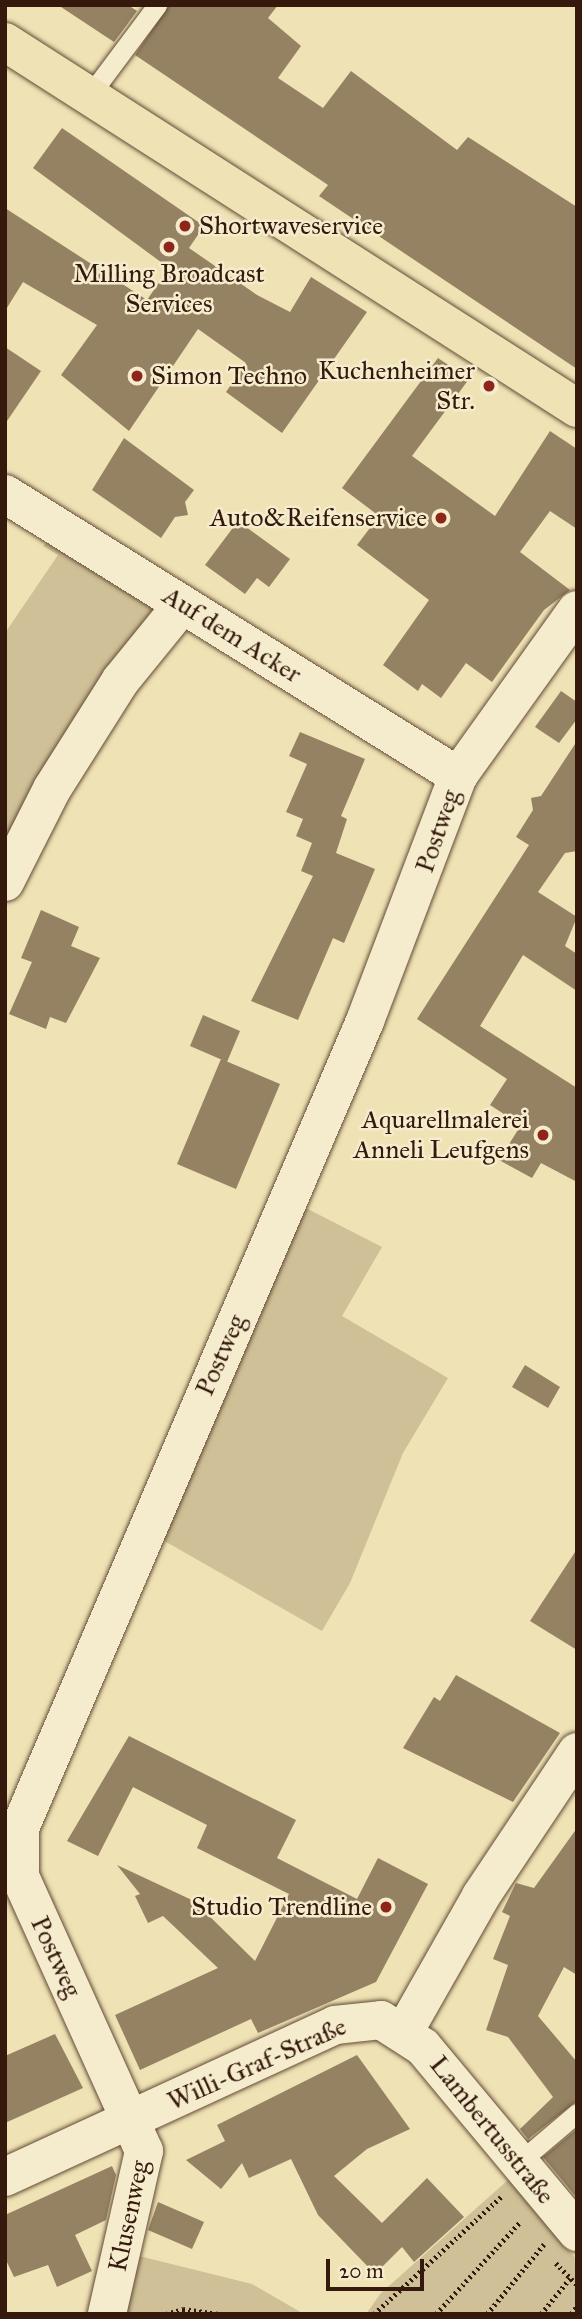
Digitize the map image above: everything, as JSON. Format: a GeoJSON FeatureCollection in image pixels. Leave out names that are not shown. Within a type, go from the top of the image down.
{"type":"FeatureCollection","features":[{"type":"Feature","properties":{"kind":"main road"},"geometry":{"type":"LineString","coordinates":[[5,42],[577,408]]}},
{"type":"Feature","properties":{"kind":"street","name":"Auf dem Acker"},"geometry":{"type":"LineString","coordinates":[[5,494],[458,776]]}},
{"type":"Feature","properties":{"kind":"street"},"geometry":{"type":"LineString","coordinates":[[5,882],[52,789],[121,680],[182,605]]}},
{"type":"Feature","properties":{"kind":"street","name":"Postweg"},"geometry":{"type":"LineString","coordinates":[[132,2119],[20,1877],[20,1828],[365,1021],[458,776],[577,610]]}},
{"type":"Feature","properties":{"kind":"street"},"geometry":{"type":"LineString","coordinates":[[404,2030],[481,1896],[577,1752]]}},
{"type":"Feature","properties":{"kind":"street","name":"Willi-Graf-Straße"},"geometry":{"type":"LineString","coordinates":[[5,2177],[335,2025],[369,2019],[404,2030]]}},
{"type":"Feature","properties":{"kind":"street","name":"Lambertusstraße"},"geometry":{"type":"LineString","coordinates":[[404,2030],[519,2162],[566,2246]]}},
{"type":"Feature","properties":{"kind":"street","name":"Klusenweg"},"geometry":{"type":"LineString","coordinates":[[107,2314],[143,2168],[132,2119]]}},
{"type":"Feature","properties":{"kind":"lane"},"geometry":{"type":"LineString","coordinates":[[89,96],[157,5]]}},
{"type":"Feature","properties":{"kind":"lane"},"geometry":{"type":"LineString","coordinates":[[519,2162],[577,2113]]}},
{"type":"Feature","properties":{"kind":"path"},"geometry":{"type":"LineString","coordinates":[[374,2314],[501,2196],[508,2205]]}},
{"type":"Feature","properties":{"kind":"path"},"geometry":{"type":"LineString","coordinates":[[514,2213],[528,2230]]}},
{"type":"Feature","properties":{"kind":"path"},"geometry":{"type":"LineString","coordinates":[[436,2314],[521,2221]]}},
{"type":"Feature","properties":{"kind":"path"},"geometry":{"type":"LineString","coordinates":[[535,2239],[577,2285]]}},
{"type":"Feature","properties":{"kind":"path"},"geometry":{"type":"LineString","coordinates":[[487,2314],[542,2247],[566,2246],[577,2274]]}},
{"type":"Feature","properties":{"kind":"path"},"geometry":{"type":"LineString","coordinates":[[541,2314],[570,2278]]}},
{"type":"Feature","properties":{"kind":"path"},"geometry":{"type":"LineString","coordinates":[[571,2314],[577,2306]]}},
{"type":"Feature","properties":{"kind":"path"},"geometry":{"type":"LineString","coordinates":[[166,2314],[183,2309],[219,2314]]}},
{"type":"Feature","properties":{"kind":"shaded area"},"geometry":{"type":"Polygon","coordinates":[[[49,541],[158,610],[5,862],[5,633],[58,555],[43,546],[49,541]]]}},
{"type":"Feature","properties":{"kind":"shaded area"},"geometry":{"type":"Polygon","coordinates":[[[300,1205],[382,1247],[342,1316],[448,1378],[403,1453],[350,1583],[322,1631],[161,1539],[300,1205]]]}},
{"type":"Feature","properties":{"kind":"shaded area"},"geometry":{"type":"Polygon","coordinates":[[[508,2180],[577,2260],[577,2314],[366,2314],[381,2293],[508,2180]]]}},
{"type":"Feature","properties":{"kind":"shaded area"},"geometry":{"type":"Polygon","coordinates":[[[135,2255],[252,2284],[304,2314],[120,2314],[135,2255]]]}},
{"type":"Feature","properties":{"kind":"building"},"geometry":{"type":"Polygon","coordinates":[[[58,5],[128,5],[137,11],[114,42],[58,5]]]}},
{"type":"Feature","properties":{"kind":"building"},"geometry":{"type":"Polygon","coordinates":[[[169,5],[278,5],[268,18],[301,46],[278,78],[323,108],[351,71],[457,150],[468,137],[577,207],[577,369],[319,196],[328,185],[135,55],[169,5]]]}},
{"type":"Feature","properties":{"kind":"building"},"geometry":{"type":"Polygon","coordinates":[[[62,128],[204,226],[189,248],[257,295],[290,312],[311,277],[367,312],[282,433],[226,392],[246,363],[198,329],[129,431],[61,375],[97,325],[23,282],[5,311],[5,208],[147,300],[169,268],[33,168],[62,128]]]}},
{"type":"Feature","properties":{"kind":"building"},"geometry":{"type":"Polygon","coordinates":[[[5,347],[41,371],[5,424],[5,347]]]}},
{"type":"Feature","properties":{"kind":"building"},"geometry":{"type":"Polygon","coordinates":[[[438,358],[469,379],[412,456],[495,516],[550,431],[577,449],[577,529],[550,511],[520,552],[570,590],[544,610],[492,682],[466,663],[441,698],[422,684],[418,691],[383,665],[429,600],[357,545],[379,516],[342,488],[438,358]]]}},
{"type":"Feature","properties":{"kind":"building"},"geometry":{"type":"Polygon","coordinates":[[[124,438],[194,490],[185,502],[188,515],[175,517],[161,538],[92,490],[124,438]]]}},
{"type":"Feature","properties":{"kind":"building"},"geometry":{"type":"Polygon","coordinates":[[[238,521],[290,559],[269,587],[257,578],[245,594],[205,565],[238,521]]]}},
{"type":"Feature","properties":{"kind":"building"},"geometry":{"type":"Polygon","coordinates":[[[561,691],[577,702],[577,719],[559,743],[535,727],[561,691]]]}},
{"type":"Feature","properties":{"kind":"building"},"geometry":{"type":"Polygon","coordinates":[[[300,732],[365,759],[341,816],[347,819],[336,853],[375,869],[344,943],[333,938],[298,1020],[251,1001],[313,876],[301,871],[312,843],[296,836],[303,819],[286,812],[307,764],[289,756],[300,732]]]}},
{"type":"Feature","properties":{"kind":"building"},"geometry":{"type":"Polygon","coordinates":[[[577,741],[577,851],[565,853],[538,892],[577,917],[565,946],[577,954],[577,991],[523,955],[480,1026],[577,1088],[577,1182],[541,1163],[532,1178],[499,1160],[521,1125],[490,1105],[507,1079],[417,1019],[529,845],[516,837],[533,810],[531,798],[541,796],[577,741]]]}},
{"type":"Feature","properties":{"kind":"building"},"geometry":{"type":"Polygon","coordinates":[[[41,910],[79,927],[71,946],[100,958],[66,1023],[50,1017],[46,1029],[9,1014],[32,962],[21,958],[41,910]]]}},
{"type":"Feature","properties":{"kind":"building"},"geometry":{"type":"Polygon","coordinates":[[[203,1015],[240,1031],[227,1062],[190,1046],[203,1015]]]}},
{"type":"Feature","properties":{"kind":"building"},"geometry":{"type":"Polygon","coordinates":[[[221,1059],[280,1084],[236,1189],[177,1164],[221,1059]]]}},
{"type":"Feature","properties":{"kind":"building"},"geometry":{"type":"Polygon","coordinates":[[[525,1365],[560,1387],[548,1408],[512,1387],[525,1365]]]}},
{"type":"Feature","properties":{"kind":"building"},"geometry":{"type":"Polygon","coordinates":[[[577,1549],[577,1650],[530,1621],[577,1549]]]}},
{"type":"Feature","properties":{"kind":"building"},"geometry":{"type":"Polygon","coordinates":[[[456,1675],[560,1733],[513,1802],[403,1748],[434,1697],[440,1701],[456,1675]]]}},
{"type":"Feature","properties":{"kind":"building"},"geometry":{"type":"Polygon","coordinates":[[[129,1736],[296,1820],[277,1858],[357,1899],[378,1858],[428,1884],[376,1982],[258,2033],[251,2019],[140,2070],[115,2015],[218,1968],[163,1916],[148,1923],[135,1896],[140,1894],[117,1865],[194,1901],[255,1961],[289,1894],[197,1848],[207,1825],[133,1787],[98,1856],[67,1841],[129,1736]]]}},
{"type":"Feature","properties":{"kind":"building"},"geometry":{"type":"Polygon","coordinates":[[[577,1828],[577,1975],[564,1967],[538,2016],[577,2062],[577,2101],[528,2139],[520,2129],[553,2097],[508,2037],[486,2030],[508,1965],[493,1959],[510,1916],[502,1912],[516,1883],[534,1888],[577,1828]]]}},
{"type":"Feature","properties":{"kind":"building"},"geometry":{"type":"Polygon","coordinates":[[[55,2034],[83,2088],[5,2123],[5,2056],[55,2034]]]}},
{"type":"Feature","properties":{"kind":"building"},"geometry":{"type":"Polygon","coordinates":[[[357,2055],[410,2129],[367,2149],[334,2176],[382,2223],[427,2178],[464,2217],[414,2262],[402,2247],[375,2274],[318,2215],[291,2159],[249,2178],[242,2163],[221,2189],[186,2160],[225,2141],[217,2125],[357,2055]]]}},
{"type":"Feature","properties":{"kind":"building"},"geometry":{"type":"Polygon","coordinates":[[[577,2129],[577,2198],[543,2157],[577,2129]]]}},
{"type":"Feature","properties":{"kind":"building"},"geometry":{"type":"Polygon","coordinates":[[[112,2166],[116,2175],[106,2220],[75,2235],[92,2271],[57,2287],[48,2265],[14,2277],[5,2258],[5,2215],[112,2166]]]}},
{"type":"Feature","properties":{"kind":"building"},"geometry":{"type":"Polygon","coordinates":[[[158,2202],[204,2222],[192,2249],[148,2230],[158,2202]]]}},
{"type":"Feature","properties":{"kind":"place","name":"Shortwaveservice"},"geometry":{"type":"Point","coordinates":[185,226]}},
{"type":"Feature","properties":{"kind":"place","name":"Milling Broadcast Services"},"geometry":{"type":"Point","coordinates":[169,247]}},
{"type":"Feature","properties":{"kind":"place","name":"Simon Techno"},"geometry":{"type":"Point","coordinates":[137,376]}},
{"type":"Feature","properties":{"kind":"place","name":"Kuchenheimer Str."},"geometry":{"type":"Point","coordinates":[489,386]}},
{"type":"Feature","properties":{"kind":"place","name":"Auto&Reifenservice"},"geometry":{"type":"Point","coordinates":[441,518]}},
{"type":"Feature","properties":{"kind":"place","name":"Aquarellmalerei Anneli Leufgens"},"geometry":{"type":"Point","coordinates":[543,1135]}},
{"type":"Feature","properties":{"kind":"place","name":"Studio Trendline"},"geometry":{"type":"Point","coordinates":[386,1907]}}]}
